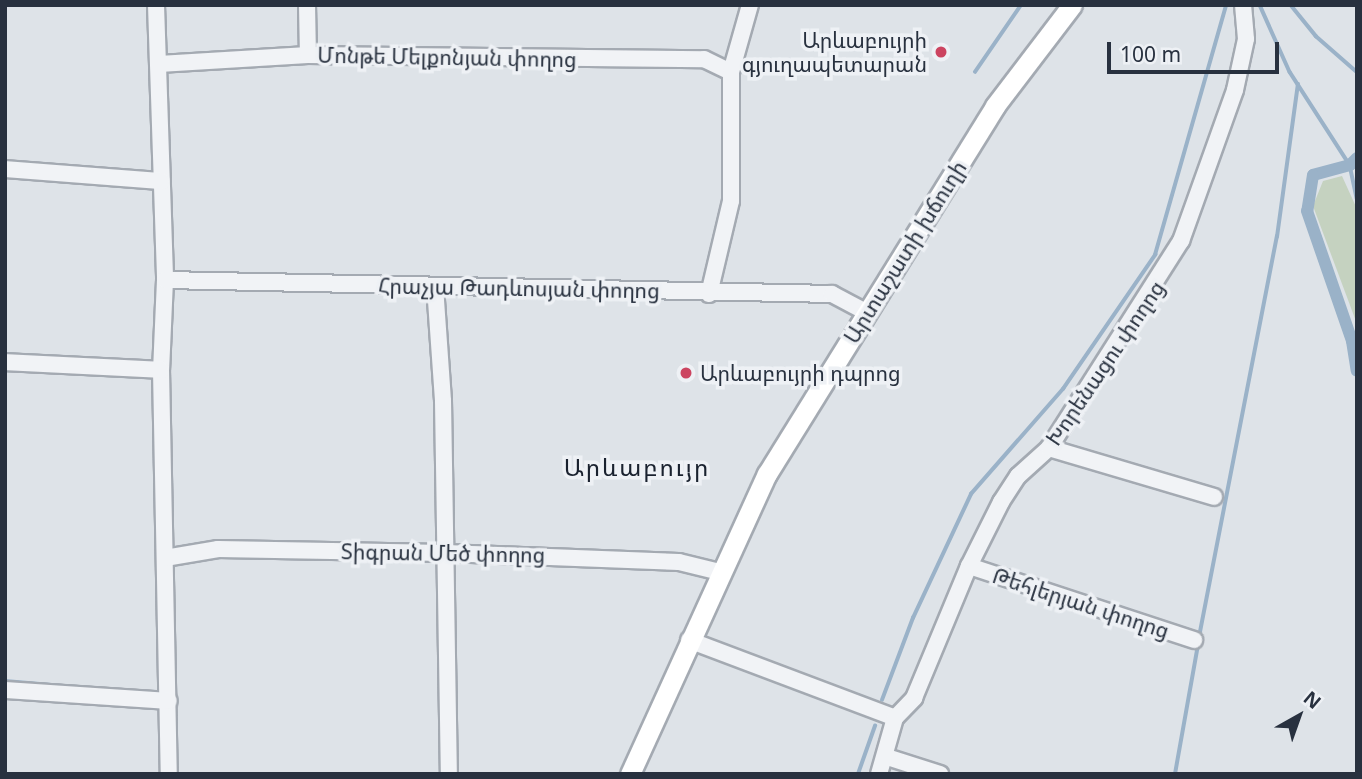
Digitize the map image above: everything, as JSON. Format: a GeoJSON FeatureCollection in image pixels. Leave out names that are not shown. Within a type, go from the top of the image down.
{"type":"FeatureCollection","features":[{"type":"Feature","properties":{"kind":"main road","name":"Արտաշատի խճուղի"},"geometry":{"type":"LineString","coordinates":[[630,774],[767,474],[995,106],[1072,5]]}},
{"type":"Feature","properties":{"kind":"street"},"geometry":{"type":"LineString","coordinates":[[156,5],[165,280],[161,370],[169,774]]}},
{"type":"Feature","properties":{"kind":"street"},"geometry":{"type":"LineString","coordinates":[[307,5],[308,55]]}},
{"type":"Feature","properties":{"kind":"street"},"geometry":{"type":"LineString","coordinates":[[709,294],[731,201],[731,72],[750,5]]}},
{"type":"Feature","properties":{"kind":"street","name":"Խորենացու փողոց"},"geometry":{"type":"LineString","coordinates":[[879,774],[887,757],[895,718],[914,698],[968,566],[1018,477],[1049,448],[1181,242],[1235,90],[1246,39],[1243,5]]}},
{"type":"Feature","properties":{"kind":"street","name":"Մոնթե Մելքոնյան փողոց"},"geometry":{"type":"LineString","coordinates":[[159,64],[308,55],[704,59],[731,72]]}},
{"type":"Feature","properties":{"kind":"street"},"geometry":{"type":"LineString","coordinates":[[5,169],[162,181]]}},
{"type":"Feature","properties":{"kind":"street","name":"Հրաչյա Թադևոսյան փողոց"},"geometry":{"type":"LineString","coordinates":[[165,280],[641,288],[709,294],[832,294],[867,313]]}},
{"type":"Feature","properties":{"kind":"street"},"geometry":{"type":"LineString","coordinates":[[435,286],[443,401],[449,774]]}},
{"type":"Feature","properties":{"kind":"street"},"geometry":{"type":"LineString","coordinates":[[5,362],[161,370]]}},
{"type":"Feature","properties":{"kind":"street"},"geometry":{"type":"LineString","coordinates":[[1049,448],[1214,497]]}},
{"type":"Feature","properties":{"kind":"street","name":"Տիգրան Մեծ փողոց"},"geometry":{"type":"LineString","coordinates":[[165,558],[218,549],[445,553],[679,562],[720,572]]}},
{"type":"Feature","properties":{"kind":"street","name":"Թեհլերյան փողոց"},"geometry":{"type":"LineString","coordinates":[[968,566],[1194,640]]}},
{"type":"Feature","properties":{"kind":"street"},"geometry":{"type":"LineString","coordinates":[[689,640],[895,718]]}},
{"type":"Feature","properties":{"kind":"street"},"geometry":{"type":"LineString","coordinates":[[5,690],[169,701]]}},
{"type":"Feature","properties":{"kind":"street"},"geometry":{"type":"LineString","coordinates":[[887,757],[940,774]]}},
{"type":"Feature","properties":{"kind":"green space"},"geometry":{"type":"Polygon","coordinates":[[[1342,176],[1357,209],[1357,324],[1313,206],[1323,181],[1342,176]]]}},
{"type":"Feature","properties":{"kind":"waterway"},"geometry":{"type":"LineString","coordinates":[[975,72],[1021,5]]}},
{"type":"Feature","properties":{"kind":"waterway"},"geometry":{"type":"LineString","coordinates":[[882,700],[913,618],[971,494],[1063,389],[1155,255],[1226,5]]}},
{"type":"Feature","properties":{"kind":"waterway"},"geometry":{"type":"LineString","coordinates":[[1260,5],[1290,72],[1350,165],[1357,198]]}},
{"type":"Feature","properties":{"kind":"waterway"},"geometry":{"type":"LineString","coordinates":[[1291,5],[1316,36],[1357,72]]}},
{"type":"Feature","properties":{"kind":"waterway"},"geometry":{"type":"LineString","coordinates":[[1199,637],[1277,237],[1298,84]]}},
{"type":"Feature","properties":{"kind":"waterway"},"geometry":{"type":"LineString","coordinates":[[1357,158],[1350,165],[1313,175],[1307,211],[1352,341],[1357,371]]}},
{"type":"Feature","properties":{"kind":"waterway"},"geometry":{"type":"LineString","coordinates":[[1175,774],[1198,645]]}},
{"type":"Feature","properties":{"kind":"waterway"},"geometry":{"type":"LineString","coordinates":[[5,681],[63,686]]}},
{"type":"Feature","properties":{"kind":"waterway"},"geometry":{"type":"LineString","coordinates":[[858,774],[875,726]]}},
{"type":"Feature","properties":{"kind":"place","name":"Արևաբույրի գյուղապետարան"},"geometry":{"type":"Point","coordinates":[941,52]}},
{"type":"Feature","properties":{"kind":"place","name":"Արևաբույրի դպրոց"},"geometry":{"type":"Point","coordinates":[686,373]}},
{"type":"Feature","properties":{"kind":"district","name":"Արևաբույր"},"geometry":{"type":"Point","coordinates":[637,467]}}]}
